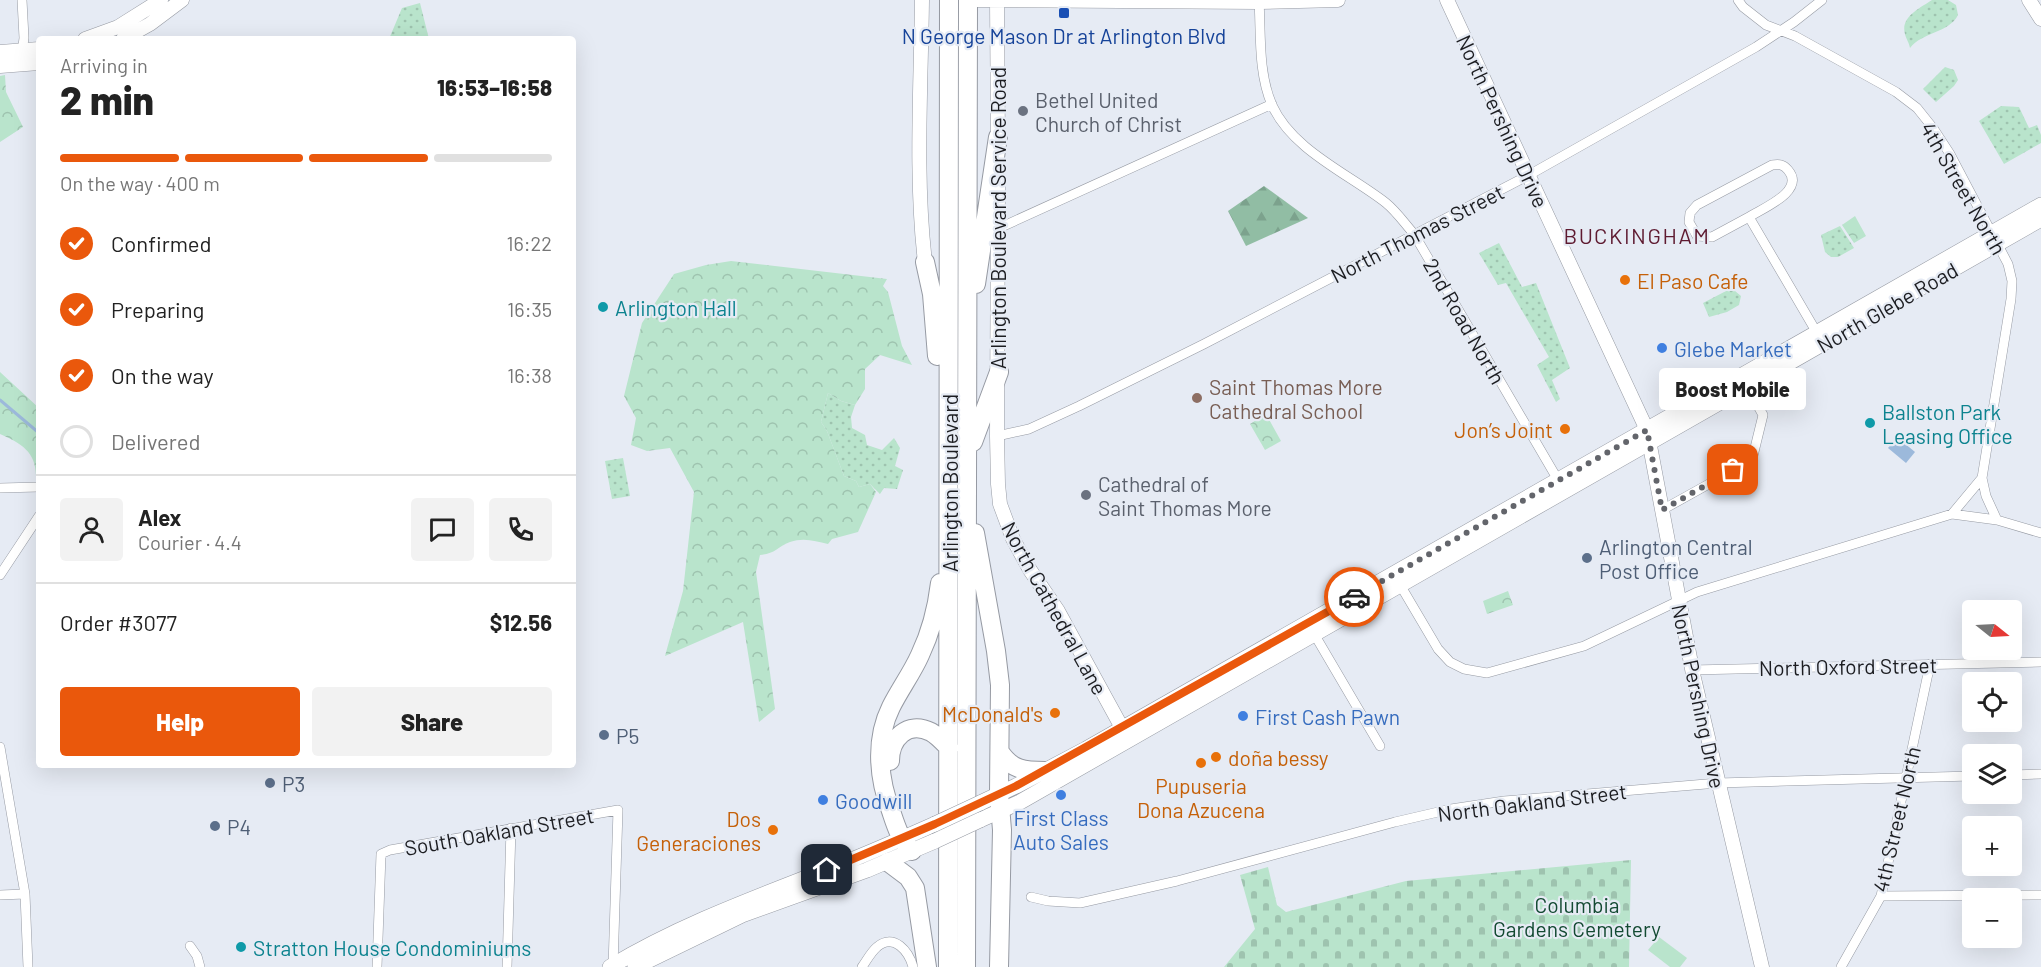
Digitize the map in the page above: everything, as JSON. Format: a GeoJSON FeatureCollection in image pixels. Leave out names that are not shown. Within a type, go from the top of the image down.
{"type":"FeatureCollection","features":[{"type":"Feature","properties":{"kind":"highway","name":"Arlington Boulevard"},"geometry":{"type":"LineString","coordinates":[[948,967],[949,0]]}},
{"type":"Feature","properties":{"kind":"highway","name":"Arlington Boulevard"},"geometry":{"type":"LineString","coordinates":[[966,967],[968,0]]}},
{"type":"Feature","properties":{"kind":"highway"},"geometry":{"type":"LineString","coordinates":[[967,333],[998,137]]}},
{"type":"Feature","properties":{"kind":"highway"},"geometry":{"type":"LineString","coordinates":[[925,262],[935,324],[941,413],[948,426]]}},
{"type":"Feature","properties":{"kind":"highway"},"geometry":{"type":"LineString","coordinates":[[968,455],[999,372]]}},
{"type":"Feature","properties":{"kind":"highway"},"geometry":{"type":"LineString","coordinates":[[968,495],[997,658],[1000,695],[999,967]]}},
{"type":"Feature","properties":{"kind":"highway"},"geometry":{"type":"LineString","coordinates":[[908,842],[887,802],[880,765],[882,740],[890,708],[921,654],[934,620],[949,504]]}},
{"type":"Feature","properties":{"kind":"highway"},"geometry":{"type":"LineString","coordinates":[[908,842],[892,783],[890,758],[893,742],[898,735],[907,730],[921,729],[935,734],[949,748]]}},
{"type":"Feature","properties":{"kind":"highway"},"geometry":{"type":"LineString","coordinates":[[1000,752],[1005,760],[1015,768],[1024,771],[1045,771]]}},
{"type":"Feature","properties":{"kind":"highway"},"geometry":{"type":"LineString","coordinates":[[888,862],[908,877],[915,888],[927,967]]}},
{"type":"Feature","properties":{"kind":"main road","name":"North Glebe Road"},"geometry":{"type":"LineString","coordinates":[[1996,239],[2041,205]]}},
{"type":"Feature","properties":{"kind":"main road","name":"North Glebe Road"},"geometry":{"type":"LineString","coordinates":[[908,842],[935,824],[980,803],[1000,802],[1996,239],[2041,219]]}},
{"type":"Feature","properties":{"kind":"main road","name":"North Glebe Road"},"geometry":{"type":"LineString","coordinates":[[1397,579],[1558,480],[1649,435]]}},
{"type":"Feature","properties":{"kind":"main road","name":"North Glebe Road"},"geometry":{"type":"LineString","coordinates":[[908,842],[935,841],[980,820],[1000,802],[1045,771],[1125,733]]}},
{"type":"Feature","properties":{"kind":"main road"},"geometry":{"type":"LineString","coordinates":[[829,877],[888,862],[908,842]]}},
{"type":"Feature","properties":{"kind":"main road"},"geometry":{"type":"LineString","coordinates":[[612,966],[649,944],[829,877],[908,842]]}},
{"type":"Feature","properties":{"kind":"main road"},"geometry":{"type":"LineString","coordinates":[[635,967],[740,910]]}},
{"type":"Feature","properties":{"kind":"street"},"geometry":{"type":"LineString","coordinates":[[21,58],[24,38],[22,0]]}},
{"type":"Feature","properties":{"kind":"street"},"geometry":{"type":"LineString","coordinates":[[94,36],[118,27],[160,0]]}},
{"type":"Feature","properties":{"kind":"street"},"geometry":{"type":"LineString","coordinates":[[128,36],[150,24],[182,0]]}},
{"type":"Feature","properties":{"kind":"street"},"geometry":{"type":"LineString","coordinates":[[922,0],[921,153],[922,234],[925,262]]}},
{"type":"Feature","properties":{"kind":"street"},"geometry":{"type":"LineString","coordinates":[[975,0],[1338,0]]}},
{"type":"Feature","properties":{"kind":"street","name":"Arlington Boulevard Service Road"},"geometry":{"type":"LineString","coordinates":[[997,0],[999,372],[997,436]]}},
{"type":"Feature","properties":{"kind":"street","name":"North Pershing Drive"},"geometry":{"type":"LineString","coordinates":[[1447,0],[1649,435],[1692,670],[1762,967]]}},
{"type":"Feature","properties":{"kind":"street","name":"4th Street North"},"geometry":{"type":"LineString","coordinates":[[1738,0],[1743,7],[1766,25],[1796,36],[1896,92],[1917,108],[1950,154],[1996,239],[2008,264],[2012,281],[1982,478],[1986,496],[1997,520]]}},
{"type":"Feature","properties":{"kind":"street","name":"North Thomas Street"},"geometry":{"type":"LineString","coordinates":[[997,436],[1029,429],[1079,406],[1204,344],[1528,175],[1756,47],[1794,22],[1811,3],[1822,0]]}},
{"type":"Feature","properties":{"kind":"street"},"geometry":{"type":"LineString","coordinates":[[2030,0],[2041,19]]}},
{"type":"Feature","properties":{"kind":"street","name":"2nd Road North"},"geometry":{"type":"LineString","coordinates":[[1259,1],[1263,70],[1272,104],[1284,127],[1300,142],[1388,205],[1414,234],[1558,480]]}},
{"type":"Feature","properties":{"kind":"street"},"geometry":{"type":"LineString","coordinates":[[0,66],[36,51]]}},
{"type":"Feature","properties":{"kind":"street"},"geometry":{"type":"LineString","coordinates":[[0,52],[36,62]]}},
{"type":"Feature","properties":{"kind":"street"},"geometry":{"type":"LineString","coordinates":[[998,229],[1272,104]]}},
{"type":"Feature","properties":{"kind":"street"},"geometry":{"type":"LineString","coordinates":[[1772,165],[1784,166],[1791,172],[1792,187],[1786,194],[1749,217],[1712,237],[1697,236],[1689,222],[1690,213],[1697,205],[1772,165]]}},
{"type":"Feature","properties":{"kind":"street"},"geometry":{"type":"LineString","coordinates":[[1749,217],[1820,338]]}},
{"type":"Feature","properties":{"kind":"street"},"geometry":{"type":"LineString","coordinates":[[1662,510],[1752,460],[1764,415],[1744,381]]}},
{"type":"Feature","properties":{"kind":"street","name":"North Cathedral Lane"},"geometry":{"type":"LineString","coordinates":[[997,436],[1000,504],[1006,522],[1030,570],[1058,611],[1125,733]]}},
{"type":"Feature","properties":{"kind":"street"},"geometry":{"type":"LineString","coordinates":[[1952,514],[1982,478]]}},
{"type":"Feature","properties":{"kind":"street"},"geometry":{"type":"LineString","coordinates":[[0,488],[36,487]]}},
{"type":"Feature","properties":{"kind":"street"},"geometry":{"type":"LineString","coordinates":[[1397,579],[1438,649],[1450,662],[1464,669],[1487,673],[1584,646],[1697,592],[1952,514],[1997,520],[2041,533]]}},
{"type":"Feature","properties":{"kind":"street"},"geometry":{"type":"LineString","coordinates":[[0,575],[36,521]]}},
{"type":"Feature","properties":{"kind":"street"},"geometry":{"type":"LineString","coordinates":[[1311,627],[1380,746]]}},
{"type":"Feature","properties":{"kind":"street","name":"North Oxford Street"},"geometry":{"type":"LineString","coordinates":[[1692,670],[2041,662]]}},
{"type":"Feature","properties":{"kind":"street","name":"4th Street North"},"geometry":{"type":"LineString","coordinates":[[1841,967],[1881,896],[1930,664]]}},
{"type":"Feature","properties":{"kind":"street"},"geometry":{"type":"LineString","coordinates":[[0,747],[25,894],[28,967]]}},
{"type":"Feature","properties":{"kind":"street"},"geometry":{"type":"LineString","coordinates":[[2022,775],[2041,774]]}},
{"type":"Feature","properties":{"kind":"street","name":"North Oakland Street"},"geometry":{"type":"LineString","coordinates":[[1031,897],[1048,901],[1080,903],[1177,881],[1451,808],[1504,801],[1718,783],[1962,776]]}},
{"type":"Feature","properties":{"kind":"street","name":"South Oakland Street"},"geometry":{"type":"LineString","coordinates":[[377,967],[381,854],[390,850],[618,810],[612,966]]}},
{"type":"Feature","properties":{"kind":"street"},"geometry":{"type":"LineString","coordinates":[[507,967],[511,828]]}},
{"type":"Feature","properties":{"kind":"street"},"geometry":{"type":"LineString","coordinates":[[0,895],[25,894]]}},
{"type":"Feature","properties":{"kind":"street"},"geometry":{"type":"LineString","coordinates":[[1881,896],[2041,895]]}},
{"type":"Feature","properties":{"kind":"street"},"geometry":{"type":"LineString","coordinates":[[862,967],[876,948],[885,942],[898,944],[907,951],[913,967]]}},
{"type":"Feature","properties":{"kind":"street"},"geometry":{"type":"LineString","coordinates":[[190,946],[197,956],[200,967]]}},
{"type":"Feature","properties":{"kind":"green space"},"geometry":{"type":"Polygon","coordinates":[[[1932,0],[1948,0],[1956,5],[1958,15],[1948,26],[1921,39],[1910,48],[1905,34],[1905,23],[1912,14],[1932,0]]]}},
{"type":"Feature","properties":{"kind":"green space"},"geometry":{"type":"Polygon","coordinates":[[[420,3],[428,36],[390,36],[402,8],[420,3]]]}},
{"type":"Feature","properties":{"kind":"green space"},"geometry":{"type":"Polygon","coordinates":[[[1945,67],[1954,70],[1958,80],[1936,102],[1923,89],[1945,67]]]}},
{"type":"Feature","properties":{"kind":"green space"},"geometry":{"type":"Polygon","coordinates":[[[5,75],[6,92],[23,127],[0,142],[0,76],[5,75]]]}},
{"type":"Feature","properties":{"kind":"green space"},"geometry":{"type":"Polygon","coordinates":[[[2001,106],[2019,107],[2029,128],[2037,125],[2041,135],[2041,143],[2004,164],[1979,121],[2001,106]]]}},
{"type":"Feature","properties":{"kind":"green space"},"geometry":{"type":"Polygon","coordinates":[[[1264,186],[1308,218],[1246,246],[1228,211],[1264,186]]]}},
{"type":"Feature","properties":{"kind":"green space"},"geometry":{"type":"Polygon","coordinates":[[[1855,216],[1866,236],[1854,243],[1842,225],[1855,216]]]}},
{"type":"Feature","properties":{"kind":"green space"},"geometry":{"type":"Polygon","coordinates":[[[1840,226],[1854,248],[1838,257],[1831,257],[1825,252],[1821,235],[1840,226]]]}},
{"type":"Feature","properties":{"kind":"green space"},"geometry":{"type":"Polygon","coordinates":[[[1499,243],[1522,287],[1536,283],[1570,368],[1552,380],[1560,399],[1556,402],[1537,365],[1549,357],[1506,283],[1498,285],[1479,253],[1499,243]]]}},
{"type":"Feature","properties":{"kind":"green space"},"geometry":{"type":"Polygon","coordinates":[[[731,261],[887,279],[883,286],[888,292],[902,346],[912,365],[880,355],[865,369],[865,389],[855,405],[841,401],[828,393],[821,422],[827,431],[844,476],[856,481],[859,487],[870,484],[876,492],[858,532],[832,539],[828,544],[809,540],[795,541],[760,555],[756,572],[775,709],[759,722],[743,622],[665,656],[683,591],[694,492],[670,448],[647,451],[631,445],[636,418],[624,396],[642,323],[674,274],[731,261]]]}},
{"type":"Feature","properties":{"kind":"green space"},"geometry":{"type":"Polygon","coordinates":[[[1726,291],[1735,291],[1741,296],[1739,305],[1727,312],[1709,317],[1703,303],[1726,291]]]}},
{"type":"Feature","properties":{"kind":"green space"},"geometry":{"type":"Polygon","coordinates":[[[0,372],[36,405],[36,476],[33,461],[26,449],[0,434],[0,372]]]}},
{"type":"Feature","properties":{"kind":"green space"},"geometry":{"type":"Polygon","coordinates":[[[828,393],[841,401],[855,405],[851,417],[852,428],[865,435],[867,445],[882,450],[894,438],[900,448],[895,466],[903,470],[897,489],[884,488],[880,494],[870,484],[859,487],[856,481],[844,476],[827,431],[821,422],[828,393]]]}},
{"type":"Feature","properties":{"kind":"green space"},"geometry":{"type":"Polygon","coordinates":[[[1266,414],[1281,441],[1265,450],[1250,424],[1266,414]]]}},
{"type":"Feature","properties":{"kind":"green space"},"geometry":{"type":"Polygon","coordinates":[[[623,458],[630,496],[612,499],[605,461],[623,458]]]}},
{"type":"Feature","properties":{"kind":"green space"},"geometry":{"type":"Polygon","coordinates":[[[1508,591],[1513,605],[1487,614],[1483,601],[1508,591]]]}},
{"type":"Feature","properties":{"kind":"green space","name":"Columbia Gardens Cemetery"},"geometry":{"type":"Polygon","coordinates":[[[1631,860],[1629,967],[1224,967],[1255,929],[1240,875],[1268,867],[1277,905],[1286,912],[1406,881],[1631,860]]]}},
{"type":"Feature","properties":{"kind":"green space"},"geometry":{"type":"Polygon","coordinates":[[[1659,937],[1687,958],[1680,967],[1670,967],[1648,950],[1659,937]]]}},
{"type":"Feature","properties":{"kind":"water"},"geometry":{"type":"Polygon","coordinates":[[[1897,437],[1915,452],[1906,463],[1888,448],[1897,437]]]}},
{"type":"Feature","properties":{"kind":"waterway"},"geometry":{"type":"LineString","coordinates":[[0,400],[36,430]]}},
{"type":"Feature","properties":{"kind":"way so far"},"geometry":{"type":"LineString","coordinates":[[1354,597],[1647,430],[1662,510],[1733,470]]}},
{"type":"Feature","properties":{"kind":"place","name":"N George Mason Dr at Arlington Blvd"},"geometry":{"type":"Point","coordinates":[1064,13]}},
{"type":"Feature","properties":{"kind":"place","name":"Bethel United Church of Christ"},"geometry":{"type":"Point","coordinates":[1023,111]}},
{"type":"Feature","properties":{"kind":"place","name":"El Paso Cafe"},"geometry":{"type":"Point","coordinates":[1625,280]}},
{"type":"Feature","properties":{"kind":"place","name":"Arlington Hall"},"geometry":{"type":"Point","coordinates":[603,307]}},
{"type":"Feature","properties":{"kind":"place","name":"Glebe Market"},"geometry":{"type":"Point","coordinates":[1662,348]}},
{"type":"Feature","properties":{"kind":"place","name":"Saint Thomas More Cathedral School"},"geometry":{"type":"Point","coordinates":[1197,398]}},
{"type":"Feature","properties":{"kind":"place","name":"Ballston Park Leasing Office"},"geometry":{"type":"Point","coordinates":[1870,423]}},
{"type":"Feature","properties":{"kind":"place","name":"Jon’s Joint"},"geometry":{"type":"Point","coordinates":[1565,429]}},
{"type":"Feature","properties":{"kind":"place","name":"Boost Mobile"},"geometry":{"type":"Point","coordinates":[1733,470]}},
{"type":"Feature","properties":{"kind":"place","name":"Cathedral of Saint Thomas More"},"geometry":{"type":"Point","coordinates":[1086,495]}},
{"type":"Feature","properties":{"kind":"place","name":"Arlington Central Post Office"},"geometry":{"type":"Point","coordinates":[1587,558]}},
{"type":"Feature","properties":{"kind":"place","name":"McDonald's"},"geometry":{"type":"Point","coordinates":[1055,713]}},
{"type":"Feature","properties":{"kind":"place","name":"First Cash Pawn"},"geometry":{"type":"Point","coordinates":[1243,716]}},
{"type":"Feature","properties":{"kind":"place","name":"P5"},"geometry":{"type":"Point","coordinates":[604,735]}},
{"type":"Feature","properties":{"kind":"place","name":"doña bessy"},"geometry":{"type":"Point","coordinates":[1216,757]}},
{"type":"Feature","properties":{"kind":"place","name":"Pupuseria Dona Azucena"},"geometry":{"type":"Point","coordinates":[1201,763]}},
{"type":"Feature","properties":{"kind":"place","name":"P3"},"geometry":{"type":"Point","coordinates":[270,783]}},
{"type":"Feature","properties":{"kind":"place","name":"First Class Auto Sales"},"geometry":{"type":"Point","coordinates":[1061,795]}},
{"type":"Feature","properties":{"kind":"place","name":"Goodwill"},"geometry":{"type":"Point","coordinates":[823,800]}},
{"type":"Feature","properties":{"kind":"place","name":"P4"},"geometry":{"type":"Point","coordinates":[215,826]}},
{"type":"Feature","properties":{"kind":"place","name":"Dos Generaciones"},"geometry":{"type":"Point","coordinates":[773,830]}},
{"type":"Feature","properties":{"kind":"place","name":"Stratton House Condominiums"},"geometry":{"type":"Point","coordinates":[241,947]}},
{"type":"Feature","properties":{"kind":"district","name":"BUCKINGHAM"},"geometry":{"type":"Point","coordinates":[1637,235]}},
{"type":"Feature","properties":{"kind":"route"},"geometry":{"type":"LineString","coordinates":[[827,870],[935,824],[1016,786],[1354,597]]}}]}
